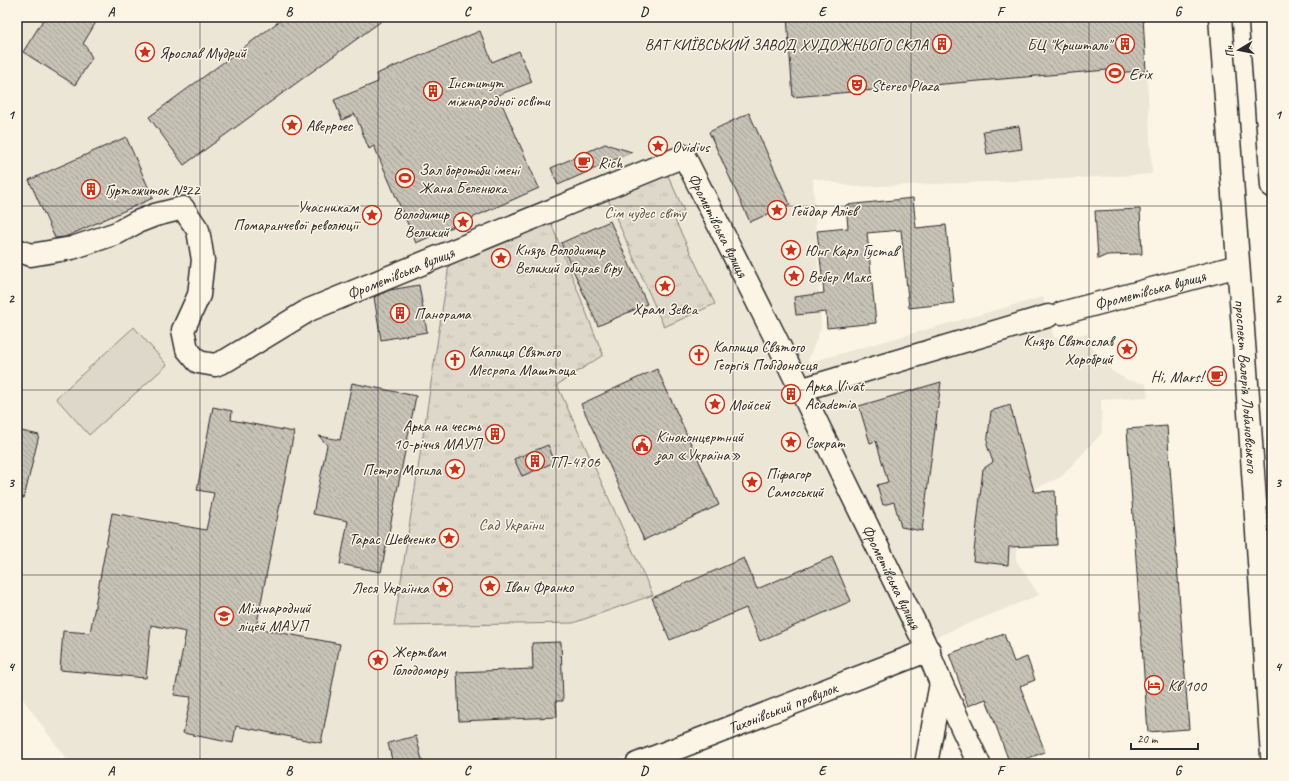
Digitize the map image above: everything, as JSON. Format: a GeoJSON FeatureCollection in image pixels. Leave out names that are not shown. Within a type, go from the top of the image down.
{"type":"FeatureCollection","features":[{"type":"Feature","properties":{"kind":"street","name":"проспект Валерія Лобановського"},"geometry":{"type":"LineString","coordinates":[[1220,17],[1248,397],[1272,756]]}},
{"type":"Feature","properties":{"kind":"street"},"geometry":{"type":"LineString","coordinates":[[1260,17],[1272,186]]}},
{"type":"Feature","properties":{"kind":"street","name":"Фрометівська вулиця"},"geometry":{"type":"LineString","coordinates":[[17,250],[31,255],[72,248],[117,233],[137,222],[156,215],[183,208],[198,230],[203,260],[199,295],[183,330],[187,349],[198,362],[215,365],[227,360],[309,310],[684,156],[929,650],[941,683],[979,764]]}},
{"type":"Feature","properties":{"kind":"street","name":"Фрометівська вулиця"},"geometry":{"type":"LineString","coordinates":[[800,390],[1055,314],[1238,266]]}},
{"type":"Feature","properties":{"kind":"street","name":"Тихонівський провулок"},"geometry":{"type":"LineString","coordinates":[[637,764],[929,650]]}},
{"type":"Feature","properties":{"kind":"street"},"geometry":{"type":"LineString","coordinates":[[926,764],[941,683]]}},
{"type":"Feature","properties":{"kind":"shaded area"},"geometry":{"type":"Polygon","coordinates":[[[17,17],[1144,17],[1152,174],[1043,180],[854,187],[813,178],[821,328],[807,363],[1043,297],[1054,338],[1087,334],[1093,348],[1112,371],[1127,380],[1146,384],[1148,397],[1101,400],[1102,433],[1061,477],[1021,495],[1016,560],[1039,595],[924,642],[607,764],[70,764],[17,691],[17,17]]]}},
{"type":"Feature","properties":{"kind":"green space","name":"Сім чудес світу"},"geometry":{"type":"Polygon","coordinates":[[[666,171],[684,211],[673,216],[715,304],[664,327],[607,197],[666,171]]]}},
{"type":"Feature","properties":{"kind":"green space","name":"Сад України"},"geometry":{"type":"Polygon","coordinates":[[[551,223],[603,355],[557,385],[653,595],[573,623],[394,626],[449,265],[551,223]]]}},
{"type":"Feature","properties":{"kind":"green space"},"geometry":{"type":"Polygon","coordinates":[[[134,327],[167,365],[89,435],[56,398],[134,327]]]}},
{"type":"Feature","properties":{"kind":"building"},"geometry":{"type":"Polygon","coordinates":[[[45,17],[99,17],[83,44],[86,46],[92,58],[75,85],[23,52],[45,17]]]}},
{"type":"Feature","properties":{"kind":"building"},"geometry":{"type":"Polygon","coordinates":[[[285,17],[387,17],[184,165],[149,117],[285,17]]]}},
{"type":"Feature","properties":{"kind":"building","name":"ВАТ КИЇВСЬКИЙ ЗАВОД ХУДОЖНЬОГО СКЛА"},"geometry":{"type":"Polygon","coordinates":[[[787,17],[1143,17],[1146,71],[1107,73],[1107,70],[793,97],[787,17]]]}},
{"type":"Feature","properties":{"kind":"building"},"geometry":{"type":"Polygon","coordinates":[[[480,31],[492,62],[519,51],[532,82],[498,95],[539,188],[416,243],[374,146],[369,149],[355,114],[342,120],[334,100],[378,82],[376,74],[480,31]]]}},
{"type":"Feature","properties":{"kind":"building"},"geometry":{"type":"Polygon","coordinates":[[[749,113],[790,204],[750,222],[709,132],[749,113]]]}},
{"type":"Feature","properties":{"kind":"building"},"geometry":{"type":"Polygon","coordinates":[[[1019,126],[1022,149],[987,154],[983,131],[1019,126]]]}},
{"type":"Feature","properties":{"kind":"building","name":"Гуртожиток №22"},"geometry":{"type":"Polygon","coordinates":[[[126,137],[153,198],[65,237],[55,238],[29,180],[126,137]]]}},
{"type":"Feature","properties":{"kind":"building"},"geometry":{"type":"Polygon","coordinates":[[[605,144],[632,152],[558,185],[551,168],[605,144]]]}},
{"type":"Feature","properties":{"kind":"building"},"geometry":{"type":"Polygon","coordinates":[[[913,198],[916,228],[946,225],[954,303],[909,308],[901,230],[867,233],[876,323],[827,328],[826,312],[796,315],[794,297],[824,293],[817,231],[848,228],[846,205],[913,198]]]}},
{"type":"Feature","properties":{"kind":"building"},"geometry":{"type":"Polygon","coordinates":[[[1140,209],[1142,254],[1107,255],[1098,259],[1095,211],[1140,209]]]}},
{"type":"Feature","properties":{"kind":"building"},"geometry":{"type":"Polygon","coordinates":[[[610,221],[647,304],[598,326],[561,243],[610,221]]]}},
{"type":"Feature","properties":{"kind":"building","name":"Панорама"},"geometry":{"type":"Polygon","coordinates":[[[419,285],[427,332],[381,340],[374,297],[390,290],[419,285]]]}},
{"type":"Feature","properties":{"kind":"building"},"geometry":{"type":"Polygon","coordinates":[[[657,369],[719,505],[644,540],[581,404],[657,369]]]}},
{"type":"Feature","properties":{"kind":"building"},"geometry":{"type":"Polygon","coordinates":[[[941,382],[922,531],[901,527],[894,502],[883,505],[877,485],[888,482],[876,441],[870,443],[859,406],[941,382]]]}},
{"type":"Feature","properties":{"kind":"building"},"geometry":{"type":"Polygon","coordinates":[[[352,383],[416,396],[381,572],[340,564],[348,521],[313,514],[327,445],[319,436],[340,440],[352,383]]]}},
{"type":"Feature","properties":{"kind":"building"},"geometry":{"type":"Polygon","coordinates":[[[1010,405],[1034,492],[1055,491],[1057,545],[1009,547],[1008,565],[973,561],[983,469],[993,462],[987,445],[991,411],[1010,405]]]}},
{"type":"Feature","properties":{"kind":"building"},"geometry":{"type":"Polygon","coordinates":[[[213,407],[232,411],[231,420],[294,432],[256,628],[340,644],[321,743],[236,726],[233,743],[183,733],[191,697],[174,695],[186,632],[151,625],[146,678],[60,670],[63,631],[90,633],[112,513],[206,530],[214,493],[197,490],[213,407]]]}},
{"type":"Feature","properties":{"kind":"building"},"geometry":{"type":"Polygon","coordinates":[[[1167,426],[1189,729],[1148,732],[1127,429],[1167,426]]]}},
{"type":"Feature","properties":{"kind":"building"},"geometry":{"type":"Polygon","coordinates":[[[17,430],[39,435],[24,498],[17,497],[17,430]]]}},
{"type":"Feature","properties":{"kind":"building","name":"ТП-4706"},"geometry":{"type":"Polygon","coordinates":[[[548,445],[555,462],[522,476],[514,459],[548,445]]]}},
{"type":"Feature","properties":{"kind":"building"},"geometry":{"type":"Polygon","coordinates":[[[832,557],[851,601],[760,641],[746,608],[670,640],[652,598],[744,558],[757,589],[832,557]]]}},
{"type":"Feature","properties":{"kind":"building"},"geometry":{"type":"Polygon","coordinates":[[[1004,634],[1014,662],[1027,657],[1035,680],[1020,686],[1045,752],[1012,764],[1010,764],[986,699],[968,706],[949,654],[1004,634]]]}},
{"type":"Feature","properties":{"kind":"building"},"geometry":{"type":"Polygon","coordinates":[[[561,642],[563,701],[556,701],[557,717],[459,721],[457,672],[533,669],[532,643],[561,642]]]}},
{"type":"Feature","properties":{"kind":"building"},"geometry":{"type":"Polygon","coordinates":[[[416,736],[423,764],[393,764],[388,743],[416,736]]]}},
{"type":"Feature","properties":{"kind":"place","name":"ВАТ КИЇВСЬКИЙ ЗАВОД ХУДОЖНЬОГО СКЛА"},"geometry":{"type":"Point","coordinates":[942,44]}},
{"type":"Feature","properties":{"kind":"place","name":"БЦ \"Кришталь\""},"geometry":{"type":"Point","coordinates":[1125,44]}},
{"type":"Feature","properties":{"kind":"place","name":"Ярослав Мудрий"},"geometry":{"type":"Point","coordinates":[145,52]}},
{"type":"Feature","properties":{"kind":"place","name":"Erix"},"geometry":{"type":"Point","coordinates":[1115,73]}},
{"type":"Feature","properties":{"kind":"place","name":"Stereo Plaza"},"geometry":{"type":"Point","coordinates":[857,85]}},
{"type":"Feature","properties":{"kind":"place","name":"Інститут міжнародної освіти"},"geometry":{"type":"Point","coordinates":[433,91]}},
{"type":"Feature","properties":{"kind":"place","name":"Аверроес"},"geometry":{"type":"Point","coordinates":[292,125]}},
{"type":"Feature","properties":{"kind":"place","name":"Ovidius"},"geometry":{"type":"Point","coordinates":[658,146]}},
{"type":"Feature","properties":{"kind":"place","name":"Rich"},"geometry":{"type":"Point","coordinates":[584,162]}},
{"type":"Feature","properties":{"kind":"place","name":"Зал боротьби імені Жана Беленюка"},"geometry":{"type":"Point","coordinates":[405,178]}},
{"type":"Feature","properties":{"kind":"place","name":"Гуртожиток №22"},"geometry":{"type":"Point","coordinates":[91,189]}},
{"type":"Feature","properties":{"kind":"place","name":"Гейдар Алієв"},"geometry":{"type":"Point","coordinates":[777,210]}},
{"type":"Feature","properties":{"kind":"place","name":"Учасникам Помаранчевої революції"},"geometry":{"type":"Point","coordinates":[372,215]}},
{"type":"Feature","properties":{"kind":"place","name":"Володимир Великий"},"geometry":{"type":"Point","coordinates":[463,222]}},
{"type":"Feature","properties":{"kind":"place","name":"Юнг Карл Густав"},"geometry":{"type":"Point","coordinates":[791,250]}},
{"type":"Feature","properties":{"kind":"place","name":"Князь Володимир Великий обирає віру"},"geometry":{"type":"Point","coordinates":[501,258]}},
{"type":"Feature","properties":{"kind":"place","name":"Вебер Макс"},"geometry":{"type":"Point","coordinates":[794,276]}},
{"type":"Feature","properties":{"kind":"place","name":"Храм Зевса"},"geometry":{"type":"Point","coordinates":[665,286]}},
{"type":"Feature","properties":{"kind":"place","name":"Панорама"},"geometry":{"type":"Point","coordinates":[400,313]}},
{"type":"Feature","properties":{"kind":"place","name":"Князь Святослав Хоробрий"},"geometry":{"type":"Point","coordinates":[1127,349]}},
{"type":"Feature","properties":{"kind":"place","name":"Каплиця Святого Георгія Побідоносця"},"geometry":{"type":"Point","coordinates":[699,355]}},
{"type":"Feature","properties":{"kind":"place","name":"Каплиця Святого Месропа Маштоца"},"geometry":{"type":"Point","coordinates":[455,360]}},
{"type":"Feature","properties":{"kind":"place","name":"Hi, Mars!"},"geometry":{"type":"Point","coordinates":[1217,376]}},
{"type":"Feature","properties":{"kind":"place","name":"Арка Vivat Academia"},"geometry":{"type":"Point","coordinates":[791,394]}},
{"type":"Feature","properties":{"kind":"place","name":"Мойсей"},"geometry":{"type":"Point","coordinates":[715,404]}},
{"type":"Feature","properties":{"kind":"place","name":"Арка на честь 10-річчя МАУП"},"geometry":{"type":"Point","coordinates":[495,434]}},
{"type":"Feature","properties":{"kind":"place","name":"Сократ"},"geometry":{"type":"Point","coordinates":[791,442]}},
{"type":"Feature","properties":{"kind":"place","name":"Кіноконцертний зал «Україна»"},"geometry":{"type":"Point","coordinates":[642,445]}},
{"type":"Feature","properties":{"kind":"place","name":"ТП-4706"},"geometry":{"type":"Point","coordinates":[535,461]}},
{"type":"Feature","properties":{"kind":"place","name":"Петро Могила"},"geometry":{"type":"Point","coordinates":[455,469]}},
{"type":"Feature","properties":{"kind":"place","name":"Піфагор Самоський"},"geometry":{"type":"Point","coordinates":[752,482]}},
{"type":"Feature","properties":{"kind":"place","name":"Тарас Шевченко"},"geometry":{"type":"Point","coordinates":[449,538]}},
{"type":"Feature","properties":{"kind":"place","name":"Іван Франко"},"geometry":{"type":"Point","coordinates":[490,586]}},
{"type":"Feature","properties":{"kind":"place","name":"Леся Українка"},"geometry":{"type":"Point","coordinates":[443,587]}},
{"type":"Feature","properties":{"kind":"place","name":"Міжнародний ліцей МАУП"},"geometry":{"type":"Point","coordinates":[224,616]}},
{"type":"Feature","properties":{"kind":"place","name":"Жертвам Голодомору"},"geometry":{"type":"Point","coordinates":[378,660]}},
{"type":"Feature","properties":{"kind":"place","name":"Кв 100"},"geometry":{"type":"Point","coordinates":[1154,685]}}]}
